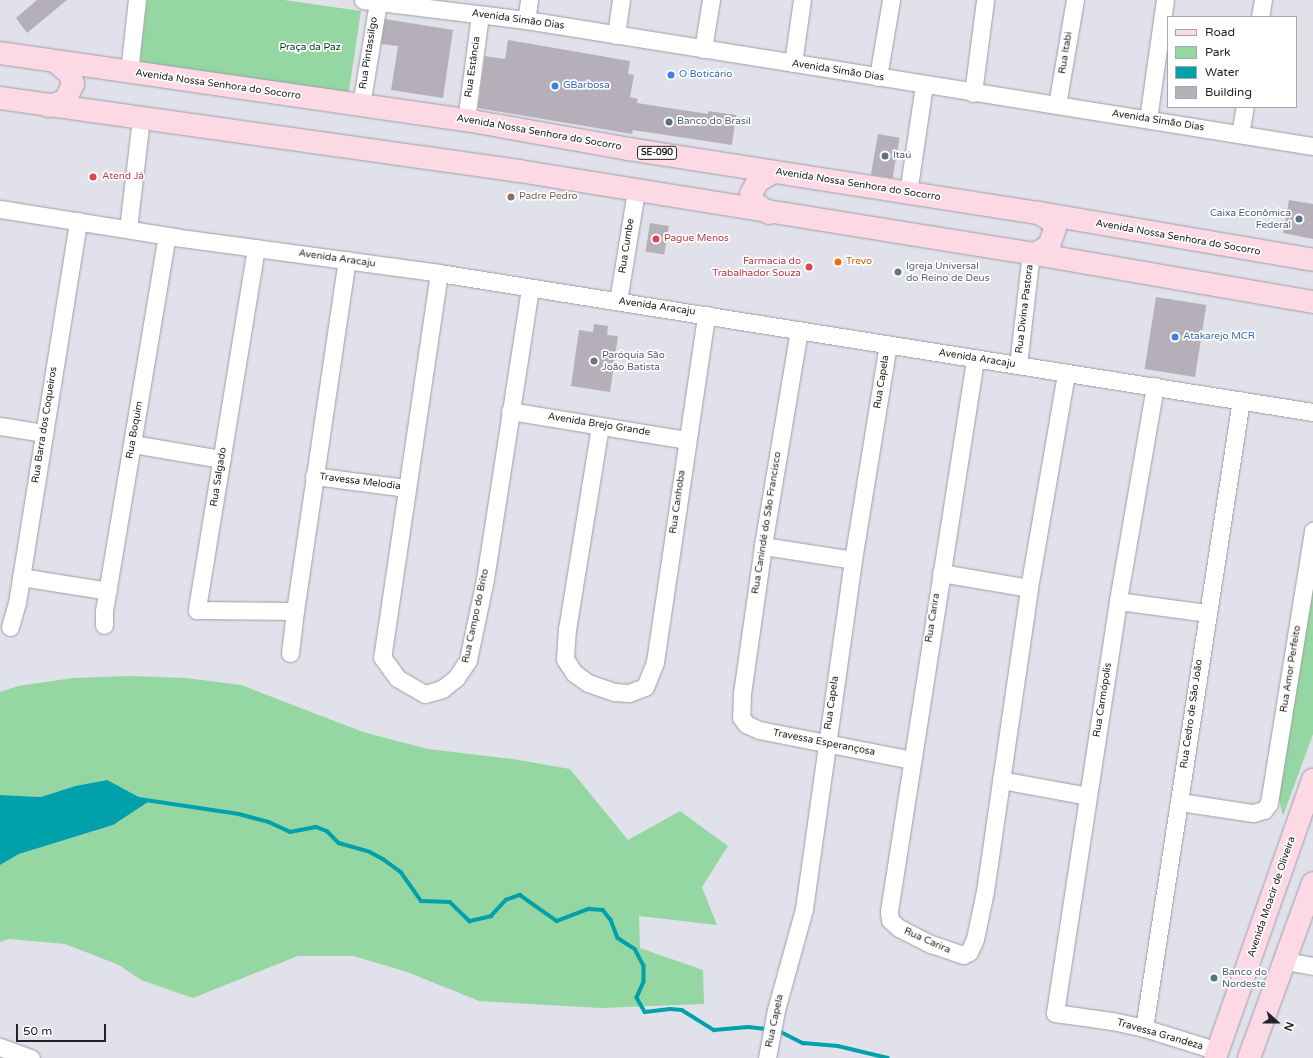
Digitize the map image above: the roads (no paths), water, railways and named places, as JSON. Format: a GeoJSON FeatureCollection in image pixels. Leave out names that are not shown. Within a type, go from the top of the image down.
{"type":"FeatureCollection","features":[{"type":"Feature","properties":{"kind":"main road","name":"Avenida Nossa Senhora do Socorro"},"geometry":{"type":"LineString","coordinates":[[0,53],[466,120],[773,172],[1039,213],[1313,260]]}},
{"type":"Feature","properties":{"kind":"main road"},"geometry":{"type":"LineString","coordinates":[[48,106],[65,101],[73,84],[70,74],[55,61]]}},
{"type":"Feature","properties":{"kind":"main road"},"geometry":{"type":"LineString","coordinates":[[0,98],[48,106],[519,171],[769,213],[1033,254],[1313,302]]}},
{"type":"Feature","properties":{"kind":"main road"},"geometry":{"type":"LineString","coordinates":[[769,213],[754,203],[750,195],[754,185],[773,172]]}},
{"type":"Feature","properties":{"kind":"main road"},"geometry":{"type":"LineString","coordinates":[[1033,254],[1049,246],[1055,229],[1053,222],[1039,213]]}},
{"type":"Feature","properties":{"kind":"main road","name":"Avenida Moacir de Oliveira"},"geometry":{"type":"LineString","coordinates":[[1216,1055],[1313,780]]}},
{"type":"Feature","properties":{"kind":"main road"},"geometry":{"type":"LineString","coordinates":[[1249,1058],[1313,883]]}},
{"type":"Feature","properties":{"kind":"street"},"geometry":{"type":"LineString","coordinates":[[129,72],[137,0]]}},
{"type":"Feature","properties":{"kind":"street"},"geometry":{"type":"LineString","coordinates":[[526,20],[528,0]]}},
{"type":"Feature","properties":{"kind":"street"},"geometry":{"type":"LineString","coordinates":[[616,35],[621,0]]}},
{"type":"Feature","properties":{"kind":"street"},"geometry":{"type":"LineString","coordinates":[[703,50],[711,0]]}},
{"type":"Feature","properties":{"kind":"street"},"geometry":{"type":"LineString","coordinates":[[793,63],[802,0]]}},
{"type":"Feature","properties":{"kind":"street"},"geometry":{"type":"LineString","coordinates":[[878,77],[891,0]]}},
{"type":"Feature","properties":{"kind":"street"},"geometry":{"type":"LineString","coordinates":[[973,93],[985,0]]}},
{"type":"Feature","properties":{"kind":"street","name":"Rua Itabi"},"geometry":{"type":"LineString","coordinates":[[1057,105],[1075,0]]}},
{"type":"Feature","properties":{"kind":"street"},"geometry":{"type":"LineString","coordinates":[[1148,119],[1165,0]]}},
{"type":"Feature","properties":{"kind":"street"},"geometry":{"type":"LineString","coordinates":[[1260,16],[1263,0]]}},
{"type":"Feature","properties":{"kind":"street","name":"Avenida Simão Dias"},"geometry":{"type":"LineString","coordinates":[[371,1],[436,4],[480,15],[526,20],[703,50],[1313,146]]}},
{"type":"Feature","properties":{"kind":"street","name":"Rua Pintassilgo"},"geometry":{"type":"LineString","coordinates":[[361,105],[371,1]]}},
{"type":"Feature","properties":{"kind":"street","name":"Rua Estância"},"geometry":{"type":"LineString","coordinates":[[466,120],[480,15]]}},
{"type":"Feature","properties":{"kind":"street"},"geometry":{"type":"LineString","coordinates":[[908,193],[924,85]]}},
{"type":"Feature","properties":{"kind":"street"},"geometry":{"type":"LineString","coordinates":[[1240,134],[1245,108]]}},
{"type":"Feature","properties":{"kind":"street"},"geometry":{"type":"LineString","coordinates":[[128,229],[141,119]]}},
{"type":"Feature","properties":{"kind":"street","name":"Rua Cumbe"},"geometry":{"type":"LineString","coordinates":[[618,301],[636,191]]}},
{"type":"Feature","properties":{"kind":"street","name":"Avenida Aracaju"},"geometry":{"type":"LineString","coordinates":[[0,209],[167,236],[439,273],[706,314],[975,360],[1155,386],[1313,412]]}},
{"type":"Feature","properties":{"kind":"street","name":"Rua Barra dos Coqueiros"},"geometry":{"type":"LineString","coordinates":[[10,627],[15,613],[78,221]]}},
{"type":"Feature","properties":{"kind":"street","name":"Rua Boquim"},"geometry":{"type":"LineString","coordinates":[[104,625],[108,591],[167,236]]}},
{"type":"Feature","properties":{"kind":"street","name":"Rua Salgado"},"geometry":{"type":"LineString","coordinates":[[256,248],[197,610],[295,610]]}},
{"type":"Feature","properties":{"kind":"street","name":"Rua Divina Pastora"},"geometry":{"type":"LineString","coordinates":[[1018,366],[1033,254]]}},
{"type":"Feature","properties":{"kind":"street"},"geometry":{"type":"LineString","coordinates":[[290,653],[314,476],[347,260]]}},
{"type":"Feature","properties":{"kind":"street","name":"Rua Campo do Brito"},"geometry":{"type":"LineString","coordinates":[[439,273],[382,658],[387,668],[402,682],[429,694],[442,689],[456,678],[468,660],[485,579],[530,288]]}},
{"type":"Feature","properties":{"kind":"street","name":"Rua Canhoba"},"geometry":{"type":"LineString","coordinates":[[600,426],[568,622],[565,659],[579,678],[602,689],[629,692],[645,687],[652,672],[658,644],[706,314]]}},
{"type":"Feature","properties":{"kind":"street","name":"Rua Canindé do São Francisco"},"geometry":{"type":"LineString","coordinates":[[741,717],[742,693],[763,546],[800,330]]}},
{"type":"Feature","properties":{"kind":"street","name":"Rua Capela"},"geometry":{"type":"LineString","coordinates":[[767,1058],[776,1010],[804,909],[826,743],[853,560],[888,345]]}},
{"type":"Feature","properties":{"kind":"street","name":"Rua Carira"},"geometry":{"type":"LineString","coordinates":[[975,360],[891,893],[890,920],[903,930],[960,954],[966,955],[969,952],[977,931],[1029,588],[1066,373]]}},
{"type":"Feature","properties":{"kind":"street","name":"Rua Carmópolis"},"geometry":{"type":"LineString","coordinates":[[1054,1013],[1118,602],[1155,386]]}},
{"type":"Feature","properties":{"kind":"street","name":"Rua Cedro de São João"},"geometry":{"type":"LineString","coordinates":[[1144,1028],[1241,400]]}},
{"type":"Feature","properties":{"kind":"street","name":"Avenida Brejo Grande"},"geometry":{"type":"LineString","coordinates":[[510,410],[687,440]]}},
{"type":"Feature","properties":{"kind":"street"},"geometry":{"type":"LineString","coordinates":[[0,426],[44,434]]}},
{"type":"Feature","properties":{"kind":"street"},"geometry":{"type":"LineString","coordinates":[[133,444],[222,459]]}},
{"type":"Feature","properties":{"kind":"street","name":"Travessa Melodia"},"geometry":{"type":"LineString","coordinates":[[314,476],[406,488]]}},
{"type":"Feature","properties":{"kind":"street","name":"Rua Amor Perfeito"},"geometry":{"type":"LineString","coordinates":[[1180,802],[1254,813],[1268,807],[1273,789],[1313,531]]}},
{"type":"Feature","properties":{"kind":"street"},"geometry":{"type":"LineString","coordinates":[[763,546],[853,560]]}},
{"type":"Feature","properties":{"kind":"street"},"geometry":{"type":"LineString","coordinates":[[941,573],[1029,588]]}},
{"type":"Feature","properties":{"kind":"street"},"geometry":{"type":"LineString","coordinates":[[21,577],[108,591]]}},
{"type":"Feature","properties":{"kind":"street"},"geometry":{"type":"LineString","coordinates":[[1118,602],[1207,613]]}},
{"type":"Feature","properties":{"kind":"street","name":"Travessa Esperançosa"},"geometry":{"type":"LineString","coordinates":[[741,717],[746,724],[759,730],[912,760]]}},
{"type":"Feature","properties":{"kind":"street"},"geometry":{"type":"LineString","coordinates":[[1001,780],[1088,796]]}},
{"type":"Feature","properties":{"kind":"street"},"geometry":{"type":"LineString","coordinates":[[1285,962],[1313,966]]}},
{"type":"Feature","properties":{"kind":"street","name":"Travessa Grandeza"},"geometry":{"type":"LineString","coordinates":[[1054,1013],[1112,1021],[1144,1028],[1216,1055]]}},
{"type":"Feature","properties":{"kind":"street"},"geometry":{"type":"LineString","coordinates":[[0,1047],[31,1058]]}},
{"type":"Feature","properties":{"kind":"water"},"geometry":{"type":"Polygon","coordinates":[[[107,780],[148,802],[113,825],[19,854],[0,865],[0,795],[41,797],[75,786],[107,780]]]}},
{"type":"Feature","properties":{"kind":"waterway"},"geometry":{"type":"LineString","coordinates":[[139,799],[239,814],[269,822],[290,832],[316,827],[327,831],[339,843],[370,852],[401,872],[421,901],[450,902],[470,921],[491,916],[506,900],[520,895],[557,921],[589,909],[603,910],[611,920],[618,938],[635,949],[644,966],[644,982],[637,998],[645,1012],[670,1009],[682,1010],[714,1030],[748,1027],[766,1029]]}},
{"type":"Feature","properties":{"kind":"waterway"},"geometry":{"type":"LineString","coordinates":[[781,1032],[803,1043],[838,1046],[888,1058]]}},
{"type":"Feature","properties":{"kind":"place","name":"O Boticário"},"geometry":{"type":"Point","coordinates":[671,75]}},
{"type":"Feature","properties":{"kind":"place","name":"GBarbosa"},"geometry":{"type":"Point","coordinates":[555,86]}},
{"type":"Feature","properties":{"kind":"place","name":"Banco do Brasil"},"geometry":{"type":"Point","coordinates":[669,122]}},
{"type":"Feature","properties":{"kind":"place","name":"Itaú"},"geometry":{"type":"Point","coordinates":[885,156]}},
{"type":"Feature","properties":{"kind":"place","name":"Atend Já"},"geometry":{"type":"Point","coordinates":[93,177]}},
{"type":"Feature","properties":{"kind":"place","name":"Padre Pedro"},"geometry":{"type":"Point","coordinates":[511,197]}},
{"type":"Feature","properties":{"kind":"place","name":"Caixa Econômica Federal"},"geometry":{"type":"Point","coordinates":[1299,219]}},
{"type":"Feature","properties":{"kind":"place","name":"Pague Menos"},"geometry":{"type":"Point","coordinates":[656,239]}},
{"type":"Feature","properties":{"kind":"place","name":"Trevo"},"geometry":{"type":"Point","coordinates":[838,262]}},
{"type":"Feature","properties":{"kind":"place","name":"Farmacia do Trabalhador Souza"},"geometry":{"type":"Point","coordinates":[809,267]}},
{"type":"Feature","properties":{"kind":"place","name":"Igreja Universal do Reino de Deus"},"geometry":{"type":"Point","coordinates":[898,272]}},
{"type":"Feature","properties":{"kind":"place","name":"Atakarejo MCR"},"geometry":{"type":"Point","coordinates":[1175,337]}},
{"type":"Feature","properties":{"kind":"place","name":"Paróquia São João Batista"},"geometry":{"type":"Point","coordinates":[594,361]}},
{"type":"Feature","properties":{"kind":"place","name":"Banco do Nordeste"},"geometry":{"type":"Point","coordinates":[1214,978]}},
{"type":"Feature","properties":{"kind":"park label","name":"Praça da Paz"},"geometry":{"type":"Point","coordinates":[310,48]}}]}
